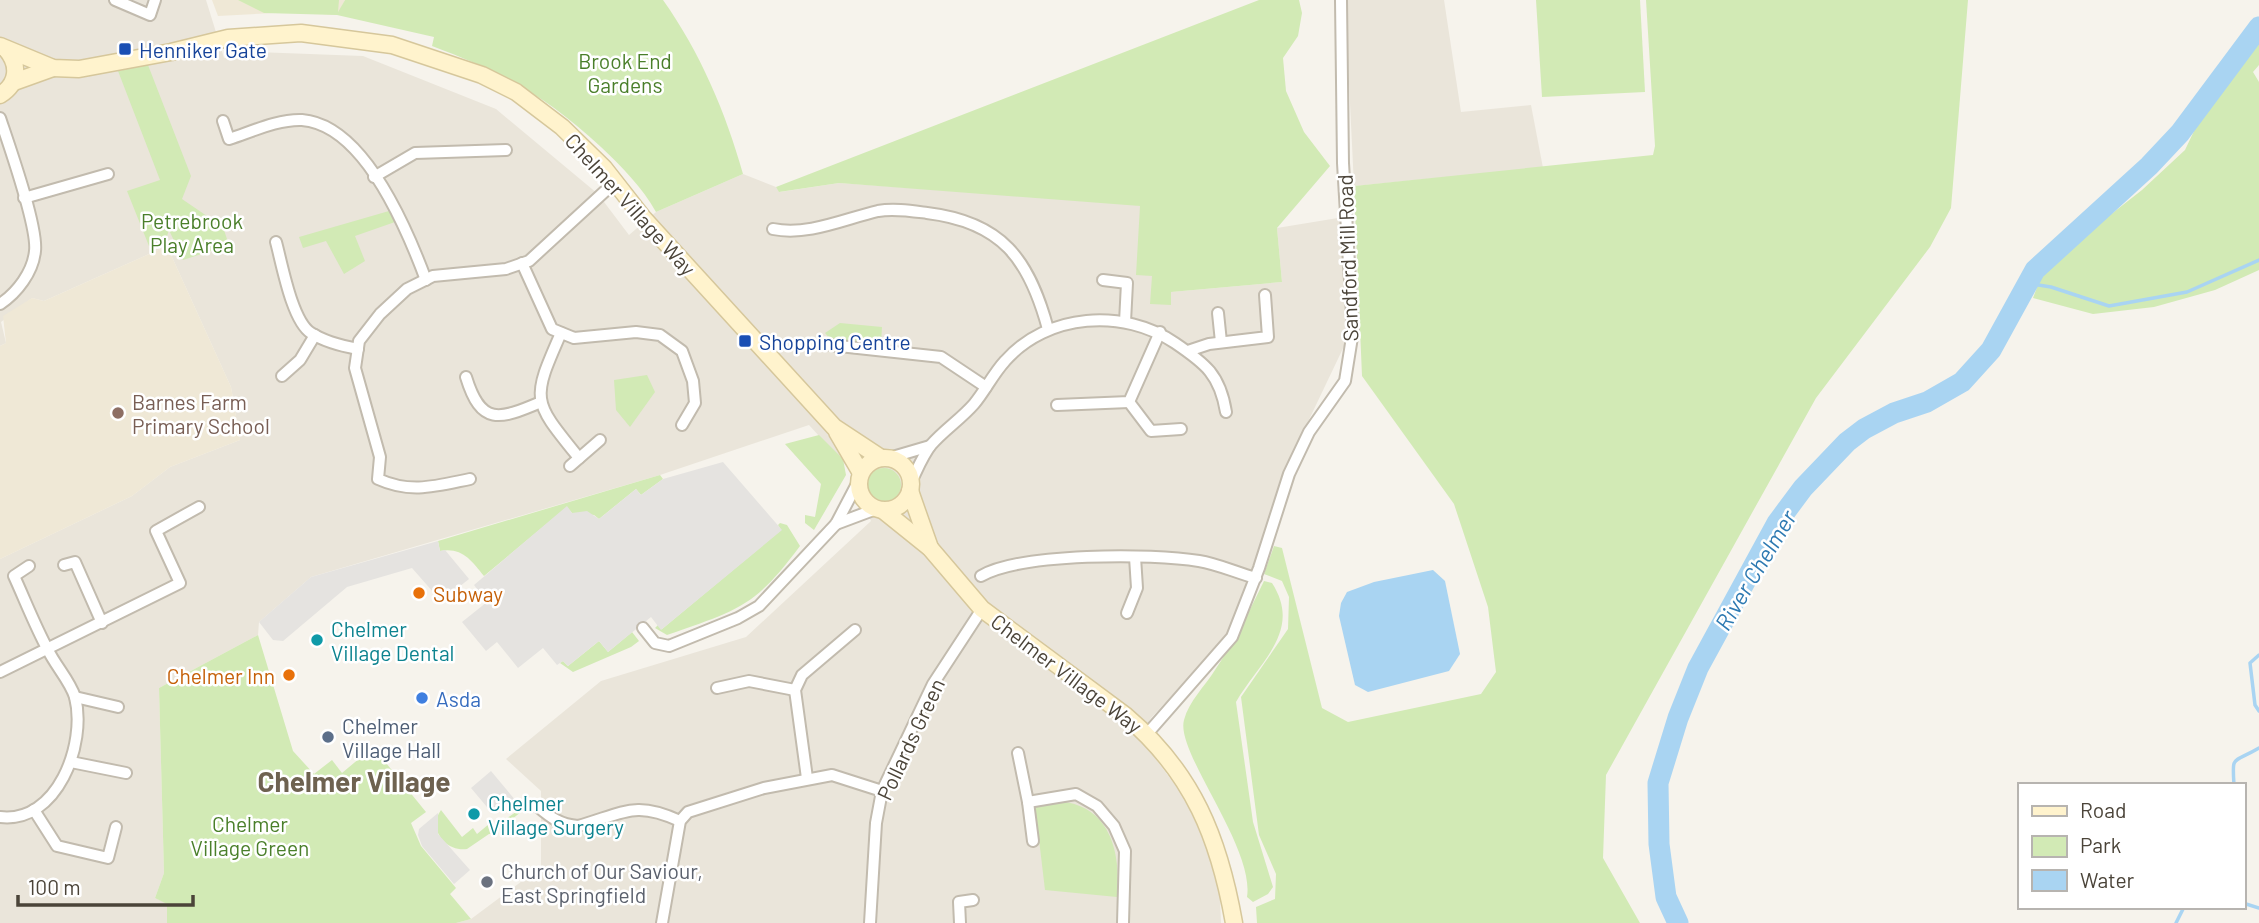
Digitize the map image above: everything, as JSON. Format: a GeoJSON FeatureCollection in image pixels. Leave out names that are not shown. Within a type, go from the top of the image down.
{"type":"FeatureCollection","features":[{"type":"Feature","properties":{"kind":"street"},"geometry":{"type":"LineString","coordinates":[[115,0],[150,15],[155,0]]}},
{"type":"Feature","properties":{"kind":"street","name":"Sandford Mill Road"},"geometry":{"type":"LineString","coordinates":[[1147,734],[1232,637],[1256,578],[1289,474],[1309,432],[1345,381],[1353,331],[1345,202],[1341,0]]}},
{"type":"Feature","properties":{"kind":"street","name":"Chelmer Village Way"},"geometry":{"type":"LineString","coordinates":[[3,47],[53,68],[79,69],[258,34],[314,34],[392,45],[442,60],[516,92],[562,127],[615,182],[644,219],[834,426],[904,467],[930,548]]}},
{"type":"Feature","properties":{"kind":"street","name":"Chelmer Village Way"},"geometry":{"type":"LineString","coordinates":[[3,47],[16,65],[14,82]]}},
{"type":"Feature","properties":{"kind":"street","name":"Chelmer Village Way"},"geometry":{"type":"LineString","coordinates":[[0,95],[14,82],[53,68]]}},
{"type":"Feature","properties":{"kind":"street"},"geometry":{"type":"LineString","coordinates":[[0,118],[36,249],[30,272],[10,298],[0,304]]}},
{"type":"Feature","properties":{"kind":"street"},"geometry":{"type":"LineString","coordinates":[[223,121],[229,139],[288,122],[322,124],[341,136],[374,177],[402,222],[426,280]]}},
{"type":"Feature","properties":{"kind":"street"},"geometry":{"type":"LineString","coordinates":[[374,177],[415,153],[506,150]]}},
{"type":"Feature","properties":{"kind":"street"},"geometry":{"type":"LineString","coordinates":[[24,198],[108,174]]}},
{"type":"Feature","properties":{"kind":"street"},"geometry":{"type":"LineString","coordinates":[[470,479],[418,490],[396,487],[378,479],[380,457],[355,368],[359,341],[380,314],[407,289],[433,276],[506,269],[522,263],[553,242],[615,182]]}},
{"type":"Feature","properties":{"kind":"street"},"geometry":{"type":"LineString","coordinates":[[774,229],[797,231],[882,210],[966,219],[996,235],[1015,253],[1032,279],[1048,329]]}},
{"type":"Feature","properties":{"kind":"street"},"geometry":{"type":"LineString","coordinates":[[276,242],[295,310],[308,332],[358,349]]}},
{"type":"Feature","properties":{"kind":"street"},"geometry":{"type":"LineString","coordinates":[[522,263],[552,329],[574,338],[636,332],[660,335],[682,351],[693,381],[695,403],[682,425]]}},
{"type":"Feature","properties":{"kind":"street"},"geometry":{"type":"LineString","coordinates":[[1103,280],[1127,283],[1125,322]]}},
{"type":"Feature","properties":{"kind":"street"},"geometry":{"type":"LineString","coordinates":[[1188,351],[1221,342],[1268,337],[1265,295]]}},
{"type":"Feature","properties":{"kind":"street"},"geometry":{"type":"LineString","coordinates":[[1218,313],[1221,342]]}},
{"type":"Feature","properties":{"kind":"street"},"geometry":{"type":"LineString","coordinates":[[836,524],[901,505],[930,446],[974,404],[1004,361],[1023,344],[1048,329],[1098,319],[1125,322],[1160,332],[1212,371],[1222,388],[1226,412]]}},
{"type":"Feature","properties":{"kind":"street"},"geometry":{"type":"LineString","coordinates":[[1129,402],[1160,332]]}},
{"type":"Feature","properties":{"kind":"street"},"geometry":{"type":"LineString","coordinates":[[561,333],[539,387],[541,401],[574,462],[600,440]]}},
{"type":"Feature","properties":{"kind":"street"},"geometry":{"type":"LineString","coordinates":[[282,376],[300,360],[315,335]]}},
{"type":"Feature","properties":{"kind":"street"},"geometry":{"type":"LineString","coordinates":[[830,345],[941,357],[986,387]]}},
{"type":"Feature","properties":{"kind":"street"},"geometry":{"type":"LineString","coordinates":[[466,377],[474,402],[486,413],[501,416],[541,401]]}},
{"type":"Feature","properties":{"kind":"street"},"geometry":{"type":"LineString","coordinates":[[1057,405],[1129,402]]}},
{"type":"Feature","properties":{"kind":"street"},"geometry":{"type":"LineString","coordinates":[[1129,402],[1151,431],[1181,429]]}},
{"type":"Feature","properties":{"kind":"street","name":"Chelmer Village Way"},"geometry":{"type":"LineString","coordinates":[[834,426],[859,477],[862,499],[930,548],[982,609],[1147,734],[1179,770],[1206,819],[1225,874],[1234,923]]}},
{"type":"Feature","properties":{"kind":"street"},"geometry":{"type":"LineString","coordinates":[[643,628],[655,643],[669,646],[738,618],[759,606],[836,524],[866,466],[930,446]]}},
{"type":"Feature","properties":{"kind":"street"},"geometry":{"type":"LineString","coordinates":[[0,673],[180,583],[156,531],[200,507]]}},
{"type":"Feature","properties":{"kind":"street"},"geometry":{"type":"LineString","coordinates":[[981,576],[1006,565],[1135,557],[1200,561],[1256,578]]}},
{"type":"Feature","properties":{"kind":"street"},"geometry":{"type":"LineString","coordinates":[[1127,613],[1137,588],[1135,557]]}},
{"type":"Feature","properties":{"kind":"street"},"geometry":{"type":"LineString","coordinates":[[64,565],[75,562],[102,623]]}},
{"type":"Feature","properties":{"kind":"street"},"geometry":{"type":"LineString","coordinates":[[0,817],[14,818],[34,810],[54,795],[71,762],[76,739],[75,696],[48,651],[14,576],[29,566]]}},
{"type":"Feature","properties":{"kind":"street","name":"Pollards Green"},"geometry":{"type":"LineString","coordinates":[[870,923],[876,822],[882,791],[933,684],[982,609]]}},
{"type":"Feature","properties":{"kind":"street"},"geometry":{"type":"LineString","coordinates":[[807,778],[795,690],[802,675],[855,630]]}},
{"type":"Feature","properties":{"kind":"street"},"geometry":{"type":"LineString","coordinates":[[717,688],[749,681],[795,690]]}},
{"type":"Feature","properties":{"kind":"street"},"geometry":{"type":"LineString","coordinates":[[75,696],[118,706]]}},
{"type":"Feature","properties":{"kind":"street"},"geometry":{"type":"LineString","coordinates":[[1018,753],[1028,802],[1032,841]]}},
{"type":"Feature","properties":{"kind":"street"},"geometry":{"type":"LineString","coordinates":[[71,762],[126,773]]}},
{"type":"Feature","properties":{"kind":"street"},"geometry":{"type":"LineString","coordinates":[[662,923],[680,821],[696,807],[807,778],[832,775],[882,791]]}},
{"type":"Feature","properties":{"kind":"street"},"geometry":{"type":"LineString","coordinates":[[1028,802],[1057,795],[1076,794],[1097,806],[1114,826],[1125,850],[1123,923]]}},
{"type":"Feature","properties":{"kind":"street"},"geometry":{"type":"LineString","coordinates":[[537,806],[551,818],[578,826],[638,807],[655,810],[680,821]]}},
{"type":"Feature","properties":{"kind":"street"},"geometry":{"type":"LineString","coordinates":[[34,810],[57,846],[108,858],[116,827]]}},
{"type":"Feature","properties":{"kind":"street"},"geometry":{"type":"LineString","coordinates":[[960,923],[959,902],[973,900]]}},
{"type":"Feature","properties":{"kind":"shaded area"},"geometry":{"type":"Polygon","coordinates":[[[0,0],[206,0],[224,58],[256,52],[363,56],[496,109],[598,194],[629,235],[656,212],[743,174],[776,187],[780,192],[839,183],[1119,202],[1141,206],[1137,275],[1152,275],[1171,304],[1171,292],[1282,282],[1277,228],[1344,217],[1347,340],[1284,472],[1264,539],[1228,635],[1151,718],[1140,738],[1184,797],[1219,875],[1221,923],[456,923],[471,919],[541,867],[541,791],[506,759],[601,681],[746,637],[871,521],[851,471],[809,425],[660,475],[311,577],[259,622],[258,635],[159,688],[164,873],[155,898],[167,903],[167,923],[0,923],[0,559],[132,496],[170,467],[240,440],[231,387],[167,246],[44,301],[32,298],[1,322],[6,343],[0,346],[0,0]]]}},
{"type":"Feature","properties":{"kind":"shaded area"},"geometry":{"type":"Polygon","coordinates":[[[212,0],[345,0],[337,15],[293,12],[218,16],[212,0]]]}},
{"type":"Feature","properties":{"kind":"shaded area"},"geometry":{"type":"Polygon","coordinates":[[[1345,0],[1444,0],[1461,112],[1531,105],[1543,168],[1354,186],[1345,0]]]}},
{"type":"Feature","properties":{"kind":"shaded area","name":"Barnes Farm Primary School"},"geometry":{"type":"Polygon","coordinates":[[[167,246],[231,387],[240,440],[170,467],[132,496],[0,559],[0,346],[6,343],[3,316],[32,298],[44,301],[167,246]]]}},
{"type":"Feature","properties":{"kind":"shaded area"},"geometry":{"type":"Polygon","coordinates":[[[723,462],[782,530],[661,630],[651,617],[608,652],[599,641],[568,666],[563,661],[557,665],[543,648],[518,668],[497,642],[486,651],[462,622],[487,602],[474,585],[567,506],[572,513],[587,511],[599,519],[636,489],[641,495],[663,479],[723,462]]]}},
{"type":"Feature","properties":{"kind":"shaded area"},"geometry":{"type":"Polygon","coordinates":[[[438,541],[440,551],[445,550],[469,579],[441,601],[412,568],[347,587],[283,641],[273,640],[259,622],[311,577],[438,541]]]}},
{"type":"Feature","properties":{"kind":"shaded area"},"geometry":{"type":"Polygon","coordinates":[[[491,771],[516,801],[504,812],[499,806],[492,813],[471,788],[491,771]]]}},
{"type":"Feature","properties":{"kind":"shaded area"},"geometry":{"type":"Polygon","coordinates":[[[438,813],[438,834],[470,870],[454,884],[422,846],[418,835],[419,829],[438,813]]]}},
{"type":"Feature","properties":{"kind":"green space","name":"Brook End Gardens"},"geometry":{"type":"Polygon","coordinates":[[[238,0],[339,0],[338,12],[345,0],[663,0],[700,62],[729,128],[743,174],[656,212],[624,170],[561,113],[502,76],[432,46],[434,37],[337,15],[264,13],[238,0]]]}},
{"type":"Feature","properties":{"kind":"green space"},"geometry":{"type":"Polygon","coordinates":[[[1259,0],[1299,0],[1302,13],[1298,36],[1283,58],[1286,91],[1304,132],[1330,166],[1277,228],[1282,282],[1171,292],[1171,305],[1150,304],[1152,276],[1136,275],[1140,206],[839,183],[779,192],[776,187],[1259,0]]]}},
{"type":"Feature","properties":{"kind":"green space"},"geometry":{"type":"Polygon","coordinates":[[[1536,0],[1640,0],[1645,92],[1542,97],[1536,0]]]}},
{"type":"Feature","properties":{"kind":"green space"},"geometry":{"type":"Polygon","coordinates":[[[1646,0],[1968,0],[1951,208],[1930,247],[1816,398],[1606,775],[1603,858],[1640,923],[1257,923],[1256,907],[1275,899],[1276,874],[1259,835],[1241,697],[1288,629],[1289,597],[1282,581],[1264,574],[1274,546],[1282,548],[1322,708],[1348,722],[1481,694],[1496,672],[1488,607],[1454,504],[1362,376],[1354,186],[1653,155],[1655,146],[1646,0]]]}},
{"type":"Feature","properties":{"kind":"green space"},"geometry":{"type":"Polygon","coordinates":[[[2259,38],[2259,65],[2253,72],[2259,82],[2259,270],[2215,290],[2154,307],[2093,314],[2033,298],[2045,266],[2142,190],[2185,150],[2204,110],[2254,39],[2259,38]]]}},
{"type":"Feature","properties":{"kind":"green space","name":"Petrebrook Play Area"},"geometry":{"type":"Polygon","coordinates":[[[148,65],[191,176],[182,199],[223,227],[229,245],[183,260],[169,230],[166,239],[149,246],[127,191],[160,180],[118,71],[148,65]]]}},
{"type":"Feature","properties":{"kind":"green space"},"geometry":{"type":"Polygon","coordinates":[[[389,211],[395,222],[355,236],[365,261],[344,274],[326,241],[303,248],[299,237],[389,211]]]}},
{"type":"Feature","properties":{"kind":"green space"},"geometry":{"type":"Polygon","coordinates":[[[840,323],[882,327],[881,344],[831,340],[825,333],[840,323]]]}},
{"type":"Feature","properties":{"kind":"green space"},"geometry":{"type":"Polygon","coordinates":[[[647,375],[655,392],[630,427],[616,410],[614,380],[647,375]]]}},
{"type":"Feature","properties":{"kind":"green space"},"geometry":{"type":"Polygon","coordinates":[[[819,435],[843,459],[846,475],[814,530],[805,523],[805,515],[815,517],[821,484],[785,444],[819,435]]]}},
{"type":"Feature","properties":{"kind":"green space"},"geometry":{"type":"Polygon","coordinates":[[[884,468],[896,473],[901,485],[896,497],[884,502],[872,497],[867,485],[872,473],[884,468]]]}},
{"type":"Feature","properties":{"kind":"green space"},"geometry":{"type":"Polygon","coordinates":[[[660,475],[663,479],[641,495],[636,489],[599,519],[594,515],[572,513],[567,507],[484,576],[460,553],[440,551],[438,541],[660,475]]]}},
{"type":"Feature","properties":{"kind":"green space"},"geometry":{"type":"Polygon","coordinates":[[[778,525],[787,525],[800,546],[770,583],[756,595],[728,612],[667,635],[655,628],[658,625],[662,629],[781,530],[778,525]]]}},
{"type":"Feature","properties":{"kind":"green space"},"geometry":{"type":"Polygon","coordinates":[[[1264,581],[1272,583],[1280,600],[1283,616],[1280,631],[1266,659],[1236,702],[1253,822],[1273,887],[1268,894],[1253,902],[1247,897],[1246,876],[1239,853],[1191,754],[1184,735],[1184,720],[1193,700],[1235,638],[1264,581]]]}},
{"type":"Feature","properties":{"kind":"green space"},"geometry":{"type":"Polygon","coordinates":[[[632,632],[639,641],[631,647],[573,672],[560,663],[563,661],[568,666],[599,641],[608,652],[632,632]]]}},
{"type":"Feature","properties":{"kind":"green space","name":"Chelmer Village Green"},"geometry":{"type":"Polygon","coordinates":[[[258,635],[293,751],[314,774],[332,760],[342,773],[373,747],[426,812],[411,823],[421,846],[456,888],[450,894],[471,919],[456,923],[167,923],[167,904],[155,898],[164,873],[159,688],[258,635]]]}},
{"type":"Feature","properties":{"kind":"green space"},"geometry":{"type":"Polygon","coordinates":[[[1056,801],[1074,804],[1089,811],[1108,833],[1117,863],[1117,897],[1045,890],[1035,806],[1056,801]]]}},
{"type":"Feature","properties":{"kind":"green space"},"geometry":{"type":"Polygon","coordinates":[[[527,807],[494,834],[489,834],[467,849],[452,847],[446,843],[436,825],[441,810],[462,837],[473,828],[477,834],[489,824],[497,825],[527,807]]]}},
{"type":"Feature","properties":{"kind":"water"},"geometry":{"type":"Polygon","coordinates":[[[1433,570],[1445,581],[1460,654],[1449,671],[1368,692],[1355,685],[1339,616],[1341,603],[1347,592],[1374,582],[1433,570]]]}},
{"type":"Feature","properties":{"kind":"waterway","name":"River Chelmer"},"geometry":{"type":"LineString","coordinates":[[1678,923],[1666,897],[1659,844],[1658,783],[1678,718],[1698,668],[1777,523],[1803,488],[1847,442],[1864,429],[1894,413],[1927,402],[1962,382],[1991,350],[2035,270],[2149,166],[2180,133],[2259,27]]}},
{"type":"Feature","properties":{"kind":"waterway"},"geometry":{"type":"LineString","coordinates":[[2025,283],[2051,287],[2109,306],[2187,292],[2259,260]]}},
{"type":"Feature","properties":{"kind":"waterway"},"geometry":{"type":"LineString","coordinates":[[2259,655],[2250,663],[2255,705],[2259,711]]}},
{"type":"Feature","properties":{"kind":"waterway"},"geometry":{"type":"LineString","coordinates":[[2234,783],[2233,768],[2236,761],[2259,748]]}},
{"type":"Feature","properties":{"kind":"waterway"},"geometry":{"type":"LineString","coordinates":[[2245,904],[2259,908]]}},
{"type":"Feature","properties":{"kind":"waterway"},"geometry":{"type":"LineString","coordinates":[[2176,923],[2183,909]]}},
{"type":"Feature","properties":{"kind":"place","name":"Henniker Gate"},"geometry":{"type":"Point","coordinates":[125,49]}},
{"type":"Feature","properties":{"kind":"place","name":"Shopping Centre"},"geometry":{"type":"Point","coordinates":[745,341]}},
{"type":"Feature","properties":{"kind":"place","name":"Barnes Farm Primary School"},"geometry":{"type":"Point","coordinates":[118,413]}},
{"type":"Feature","properties":{"kind":"place","name":"Subway"},"geometry":{"type":"Point","coordinates":[419,593]}},
{"type":"Feature","properties":{"kind":"place","name":"Chelmer Village Dental"},"geometry":{"type":"Point","coordinates":[317,640]}},
{"type":"Feature","properties":{"kind":"place","name":"Chelmer Inn"},"geometry":{"type":"Point","coordinates":[289,675]}},
{"type":"Feature","properties":{"kind":"place","name":"Asda"},"geometry":{"type":"Point","coordinates":[422,698]}},
{"type":"Feature","properties":{"kind":"place","name":"Chelmer Village Hall"},"geometry":{"type":"Point","coordinates":[328,737]}},
{"type":"Feature","properties":{"kind":"place","name":"Chelmer Village Surgery"},"geometry":{"type":"Point","coordinates":[474,814]}},
{"type":"Feature","properties":{"kind":"place","name":"Church of Our Saviour, East Springfield"},"geometry":{"type":"Point","coordinates":[487,882]}},
{"type":"Feature","properties":{"kind":"district","name":"Chelmer Village"},"geometry":{"type":"Point","coordinates":[354,781]}}]}
